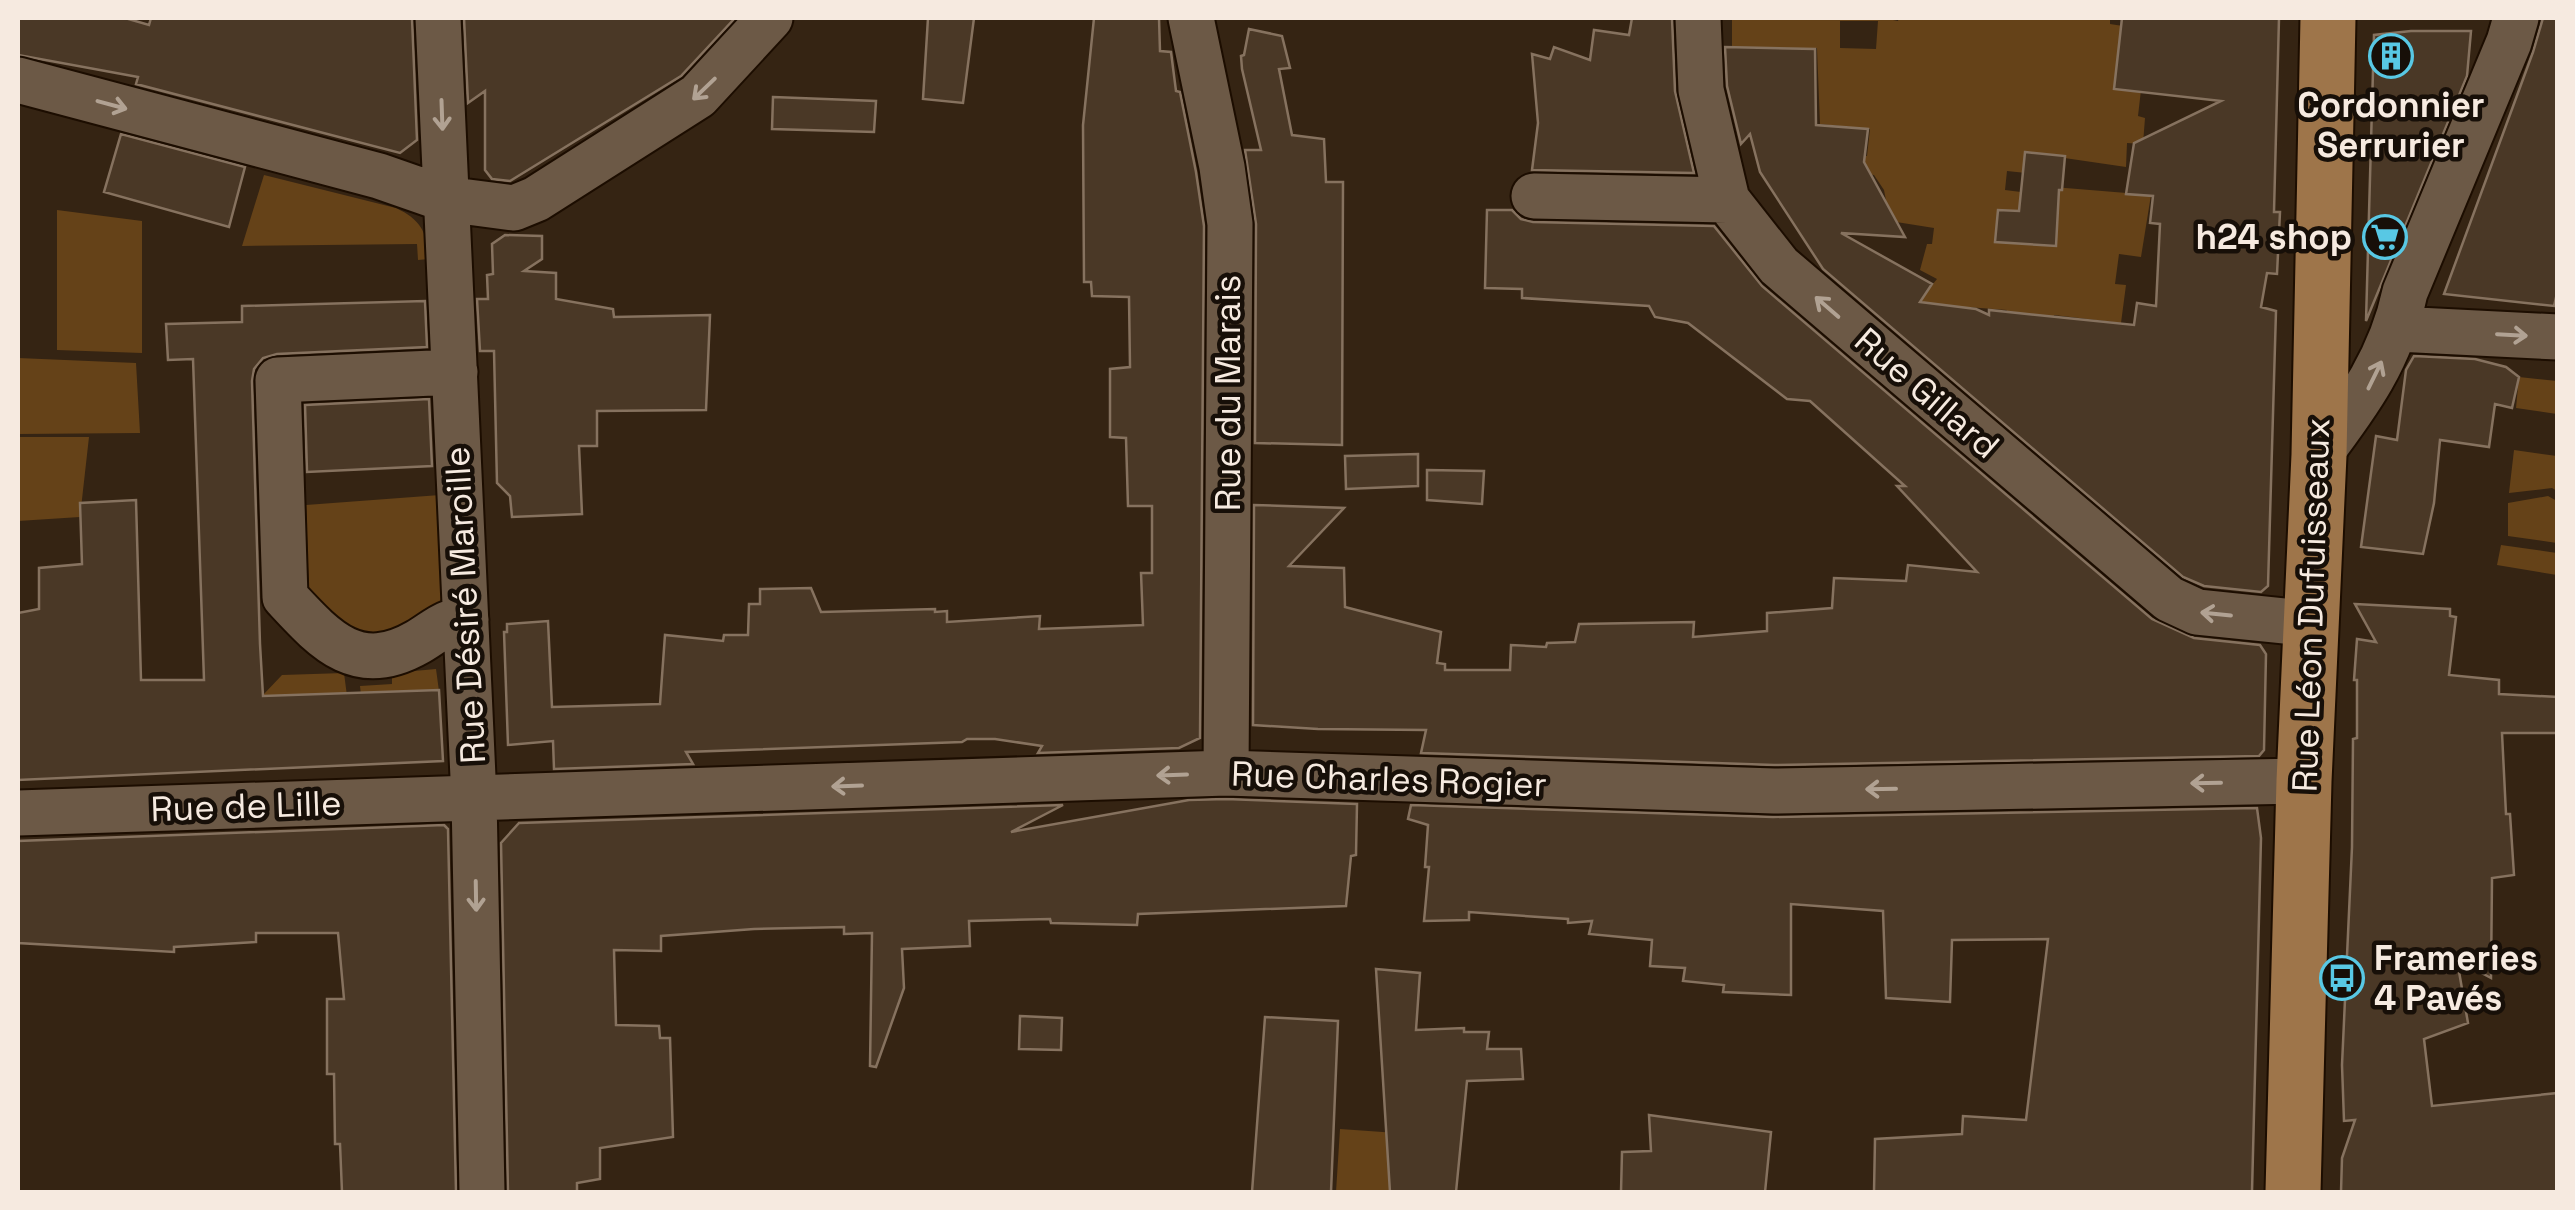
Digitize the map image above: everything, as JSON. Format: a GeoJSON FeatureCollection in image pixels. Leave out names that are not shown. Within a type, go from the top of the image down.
{"type":"FeatureCollection","features":[{"type":"Feature","properties":{"kind":"main road","name":"Rue Léon Dufuisseaux"},"geometry":{"type":"LineString","coordinates":[[2293,1192],[2304,782],[2314,624],[2328,18]]}},
{"type":"Feature","properties":{"kind":"street","name":"Rue Désiré Maroille"},"geometry":{"type":"LineString","coordinates":[[438,18],[474,799],[482,1192]]}},
{"type":"Feature","properties":{"kind":"street"},"geometry":{"type":"LineString","coordinates":[[18,80],[379,176],[446,199],[514,208],[536,199],[698,96],[770,18]]}},
{"type":"Feature","properties":{"kind":"street","name":"Rue du Marais"},"geometry":{"type":"LineString","coordinates":[[1191,18],[1230,224],[1226,773]]}},
{"type":"Feature","properties":{"kind":"street","name":"Rue Gillard"},"geometry":{"type":"LineString","coordinates":[[1698,18],[1701,90],[1727,200],[1779,266],[2169,598],[2197,612],[2314,624]]}},
{"type":"Feature","properties":{"kind":"street"},"geometry":{"type":"LineString","coordinates":[[2319,454],[2366,394],[2398,329],[2406,292],[2512,30]]}},
{"type":"Feature","properties":{"kind":"street"},"geometry":{"type":"LineString","coordinates":[[1534,196],[1727,200]]}},
{"type":"Feature","properties":{"kind":"street"},"geometry":{"type":"LineString","coordinates":[[2398,329],[2558,337]]}},
{"type":"Feature","properties":{"kind":"street"},"geometry":{"type":"LineString","coordinates":[[455,372],[278,380],[285,597],[312,626],[344,651],[370,657],[392,654],[416,643],[446,621],[466,620]]}},
{"type":"Feature","properties":{"kind":"street","name":"Rue Charles Rogier"},"geometry":{"type":"LineString","coordinates":[[474,799],[1226,773],[1774,791],[2304,782]]}},
{"type":"Feature","properties":{"kind":"street","name":"Rue de Lille"},"geometry":{"type":"LineString","coordinates":[[18,812],[474,799]]}},
{"type":"Feature","properties":{"kind":"shaded area"},"geometry":{"type":"Polygon","coordinates":[[[1732,18],[2110,18],[2110,24],[2136,28],[2141,90],[2138,116],[2145,118],[2143,144],[2127,143],[2126,167],[2031,153],[2026,173],[2007,171],[2005,190],[2021,192],[2029,185],[2151,195],[2141,257],[2119,254],[2115,284],[2126,285],[2121,323],[2054,315],[2052,343],[1988,334],[2007,310],[1967,307],[1952,328],[1920,300],[1937,279],[1920,270],[1927,244],[1932,244],[1934,228],[1890,221],[1884,190],[1874,175],[1853,172],[1844,155],[1867,156],[1870,129],[1820,124],[1817,48],[1732,48],[1732,18]],[[1840,21],[1840,48],[1876,49],[1878,21],[1840,21]]]}},
{"type":"Feature","properties":{"kind":"shaded area"},"geometry":{"type":"Polygon","coordinates":[[[264,175],[396,208],[421,228],[429,259],[418,260],[417,244],[242,246],[264,175]]]}},
{"type":"Feature","properties":{"kind":"shaded area"},"geometry":{"type":"Polygon","coordinates":[[[57,210],[142,221],[142,353],[57,350],[57,210]]]}},
{"type":"Feature","properties":{"kind":"shaded area"},"geometry":{"type":"Polygon","coordinates":[[[18,358],[136,363],[140,433],[18,434],[18,358]]]}},
{"type":"Feature","properties":{"kind":"shaded area"},"geometry":{"type":"Polygon","coordinates":[[[2519,377],[2557,381],[2557,414],[2516,408],[2519,377]]]}},
{"type":"Feature","properties":{"kind":"shaded area"},"geometry":{"type":"Polygon","coordinates":[[[18,437],[89,437],[80,517],[18,521],[18,437]]]}},
{"type":"Feature","properties":{"kind":"shaded area"},"geometry":{"type":"Polygon","coordinates":[[[2514,450],[2557,456],[2557,491],[2552,488],[2509,493],[2514,450]]]}},
{"type":"Feature","properties":{"kind":"shaded area"},"geometry":{"type":"Polygon","coordinates":[[[440,495],[445,590],[438,606],[420,629],[357,642],[309,597],[306,505],[440,495]]]}},
{"type":"Feature","properties":{"kind":"shaded area"},"geometry":{"type":"Polygon","coordinates":[[[2548,496],[2557,501],[2557,543],[2508,536],[2508,503],[2548,496]]]}},
{"type":"Feature","properties":{"kind":"shaded area"},"geometry":{"type":"Polygon","coordinates":[[[2501,545],[2557,553],[2557,575],[2497,565],[2501,545]]]}},
{"type":"Feature","properties":{"kind":"shaded area"},"geometry":{"type":"Polygon","coordinates":[[[436,669],[439,691],[361,695],[360,686],[392,684],[392,673],[436,669]]]}},
{"type":"Feature","properties":{"kind":"shaded area"},"geometry":{"type":"Polygon","coordinates":[[[344,673],[347,696],[264,701],[254,692],[263,695],[282,675],[344,673]]]}},
{"type":"Feature","properties":{"kind":"shaded area"},"geometry":{"type":"Polygon","coordinates":[[[1340,1129],[1397,1133],[1397,1192],[1336,1192],[1340,1129]]]}},
{"type":"Feature","properties":{"kind":"building"},"geometry":{"type":"Polygon","coordinates":[[[18,18],[125,18],[149,25],[151,18],[412,18],[417,140],[400,153],[136,84],[138,77],[18,55],[18,18]]]}},
{"type":"Feature","properties":{"kind":"building"},"geometry":{"type":"Polygon","coordinates":[[[464,18],[735,18],[681,76],[510,181],[492,179],[485,170],[485,91],[468,103],[464,18]]]}},
{"type":"Feature","properties":{"kind":"building"},"geometry":{"type":"Polygon","coordinates":[[[928,18],[974,18],[963,103],[923,99],[928,18]]]}},
{"type":"Feature","properties":{"kind":"building"},"geometry":{"type":"Polygon","coordinates":[[[1094,18],[1159,18],[1160,51],[1171,52],[1204,226],[1200,738],[1179,748],[1038,753],[1042,746],[995,739],[686,752],[693,764],[554,769],[553,741],[508,745],[504,632],[507,624],[548,621],[552,707],[660,704],[665,635],[723,641],[724,635],[748,635],[749,604],[760,604],[760,589],[811,588],[821,612],[935,609],[947,611],[947,622],[1040,616],[1039,629],[1143,625],[1141,573],[1152,573],[1152,506],[1128,506],[1126,438],[1110,437],[1110,369],[1130,367],[1129,297],[1092,296],[1091,282],[1084,282],[1083,125],[1094,18]]]}},
{"type":"Feature","properties":{"kind":"building"},"geometry":{"type":"Polygon","coordinates":[[[1632,18],[1672,18],[1675,91],[1694,173],[1532,170],[1538,123],[1532,54],[1550,59],[1554,47],[1590,60],[1594,30],[1629,35],[1632,18]]]}},
{"type":"Feature","properties":{"kind":"building"},"geometry":{"type":"Polygon","coordinates":[[[2122,18],[2279,18],[2274,212],[2280,212],[2277,274],[2267,273],[2261,307],[2276,311],[2268,586],[2261,592],[2204,586],[2183,577],[1823,269],[1760,172],[1750,134],[1741,144],[1727,86],[1725,47],[1815,49],[1816,125],[1868,129],[1864,162],[1905,237],[1841,233],[1932,284],[1920,302],[1976,309],[1989,315],[1989,310],[2134,325],[2137,303],[2156,306],[2160,224],[2150,223],[2153,196],[2126,194],[2134,143],[2221,101],[2114,89],[2122,18]]]}},
{"type":"Feature","properties":{"kind":"building"},"geometry":{"type":"Polygon","coordinates":[[[2543,18],[2558,18],[2558,289],[2554,306],[2444,294],[2533,52],[2543,18]]]}},
{"type":"Feature","properties":{"kind":"building"},"geometry":{"type":"Polygon","coordinates":[[[1249,29],[1282,36],[1290,68],[1279,69],[1292,135],[1324,139],[1326,182],[1343,182],[1342,445],[1255,443],[1256,224],[1245,150],[1261,150],[1242,69],[1241,56],[1249,29]]]}},
{"type":"Feature","properties":{"kind":"building"},"geometry":{"type":"Polygon","coordinates":[[[2471,31],[2467,76],[2366,321],[2374,35],[2471,31]]]}},
{"type":"Feature","properties":{"kind":"building"},"geometry":{"type":"Polygon","coordinates":[[[773,97],[876,101],[874,132],[772,129],[773,97]]]}},
{"type":"Feature","properties":{"kind":"building"},"geometry":{"type":"Polygon","coordinates":[[[121,134],[245,167],[229,227],[104,192],[121,134]]]}},
{"type":"Feature","properties":{"kind":"building"},"geometry":{"type":"Polygon","coordinates":[[[2025,152],[2065,156],[2056,246],[1995,242],[1998,210],[2019,211],[2025,152]]]}},
{"type":"Feature","properties":{"kind":"building"},"geometry":{"type":"Polygon","coordinates":[[[1487,210],[1512,210],[1521,219],[1533,222],[1714,226],[1762,286],[2152,619],[2194,638],[2260,645],[2266,654],[2264,750],[2259,756],[1774,765],[1421,753],[1426,730],[1253,725],[1254,505],[1344,508],[1289,566],[1344,568],[1345,607],[1441,632],[1437,663],[1445,664],[1445,670],[1510,670],[1511,645],[1546,647],[1547,643],[1575,642],[1579,624],[1694,622],[1693,637],[1767,631],[1767,613],[1832,608],[1834,578],[1906,581],[1908,565],[1977,572],[1897,486],[1905,486],[1810,401],[1787,399],[1688,323],[1655,317],[1649,306],[1522,298],[1522,289],[1485,288],[1487,210]]]}},
{"type":"Feature","properties":{"kind":"building"},"geometry":{"type":"Polygon","coordinates":[[[505,235],[542,236],[542,259],[524,271],[556,273],[556,299],[613,309],[614,317],[710,315],[706,410],[597,411],[597,446],[579,446],[582,514],[512,517],[510,496],[497,483],[494,351],[480,351],[477,299],[488,299],[487,275],[493,274],[492,244],[505,235]]]}},
{"type":"Feature","properties":{"kind":"building"},"geometry":{"type":"Polygon","coordinates":[[[425,301],[427,347],[277,354],[263,358],[254,369],[260,644],[263,696],[439,690],[443,761],[18,780],[18,613],[39,609],[39,568],[82,564],[80,503],[136,500],[141,680],[204,680],[193,359],[168,360],[166,324],[242,322],[242,306],[425,301]]]}},
{"type":"Feature","properties":{"kind":"building"},"geometry":{"type":"Polygon","coordinates":[[[2414,356],[2475,359],[2506,367],[2519,377],[2512,408],[2495,404],[2489,447],[2440,440],[2434,503],[2423,554],[2361,547],[2376,436],[2397,440],[2406,370],[2414,356]]]}},
{"type":"Feature","properties":{"kind":"building"},"geometry":{"type":"Polygon","coordinates":[[[429,399],[432,466],[307,472],[305,405],[429,399]]]}},
{"type":"Feature","properties":{"kind":"building"},"geometry":{"type":"Polygon","coordinates":[[[1418,454],[1418,486],[1346,489],[1345,456],[1418,454]]]}},
{"type":"Feature","properties":{"kind":"building"},"geometry":{"type":"Polygon","coordinates":[[[1427,470],[1484,471],[1482,504],[1427,500],[1427,470]]]}},
{"type":"Feature","properties":{"kind":"building"},"geometry":{"type":"Polygon","coordinates":[[[2355,604],[2450,609],[2450,616],[2456,617],[2449,675],[2499,680],[2499,694],[2558,697],[2558,733],[2502,733],[2514,875],[2492,878],[2491,978],[2457,960],[2468,1023],[2424,1039],[2432,1106],[2558,1093],[2558,1192],[2341,1192],[2342,1158],[2355,1120],[2344,1121],[2342,1065],[2353,739],[2357,738],[2354,680],[2357,639],[2376,642],[2355,604]]]}},
{"type":"Feature","properties":{"kind":"building"},"geometry":{"type":"Polygon","coordinates":[[[1189,800],[1357,804],[1356,855],[1351,856],[1346,906],[1138,914],[1137,925],[1051,923],[1050,919],[969,921],[970,946],[902,949],[904,988],[876,1067],[870,1066],[872,933],[844,934],[844,927],[754,929],[661,936],[661,951],[614,950],[616,1025],[659,1026],[660,1038],[670,1038],[673,1137],[600,1148],[600,1179],[577,1183],[577,1192],[508,1192],[501,843],[519,823],[1063,805],[1011,832],[1189,800]]]}},
{"type":"Feature","properties":{"kind":"building"},"geometry":{"type":"Polygon","coordinates":[[[1411,805],[1773,817],[2257,808],[2261,838],[2252,1192],[1874,1192],[1875,1139],[1962,1134],[1963,1116],[2026,1120],[2048,939],[1952,940],[1950,1002],[1886,998],[1883,911],[1791,904],[1791,995],[1723,992],[1724,985],[1683,981],[1685,968],[1650,966],[1652,940],[1589,934],[1592,921],[1568,923],[1568,919],[1469,912],[1469,920],[1424,921],[1428,825],[1408,819],[1411,805]]]}},
{"type":"Feature","properties":{"kind":"building"},"geometry":{"type":"Polygon","coordinates":[[[444,825],[448,829],[456,1192],[342,1192],[340,1144],[335,1144],[334,1074],[327,1074],[327,999],[344,999],[338,933],[256,933],[256,942],[174,947],[174,952],[18,943],[18,841],[444,825]]]}},
{"type":"Feature","properties":{"kind":"building"},"geometry":{"type":"Polygon","coordinates":[[[1376,969],[1420,973],[1416,1030],[1464,1028],[1464,1032],[1489,1032],[1487,1049],[1521,1049],[1523,1079],[1467,1081],[1456,1192],[1390,1192],[1376,969]]]}},
{"type":"Feature","properties":{"kind":"building"},"geometry":{"type":"Polygon","coordinates":[[[1020,1016],[1062,1018],[1061,1050],[1019,1049],[1020,1016]]]}},
{"type":"Feature","properties":{"kind":"building"},"geometry":{"type":"Polygon","coordinates":[[[1265,1017],[1338,1021],[1331,1192],[1252,1192],[1265,1017]]]}},
{"type":"Feature","properties":{"kind":"building"},"geometry":{"type":"Polygon","coordinates":[[[1649,1115],[1771,1132],[1765,1192],[1621,1192],[1622,1152],[1651,1151],[1649,1115]]]}},
{"type":"Feature","properties":{"kind":"place","name":"Cordonnier Serrurier"},"geometry":{"type":"Point","coordinates":[2391,56]}},
{"type":"Feature","properties":{"kind":"place","name":"h24 shop"},"geometry":{"type":"Point","coordinates":[2385,237]}},
{"type":"Feature","properties":{"kind":"place","name":"Frameries 4 Pavés"},"geometry":{"type":"Point","coordinates":[2342,978]}}]}
